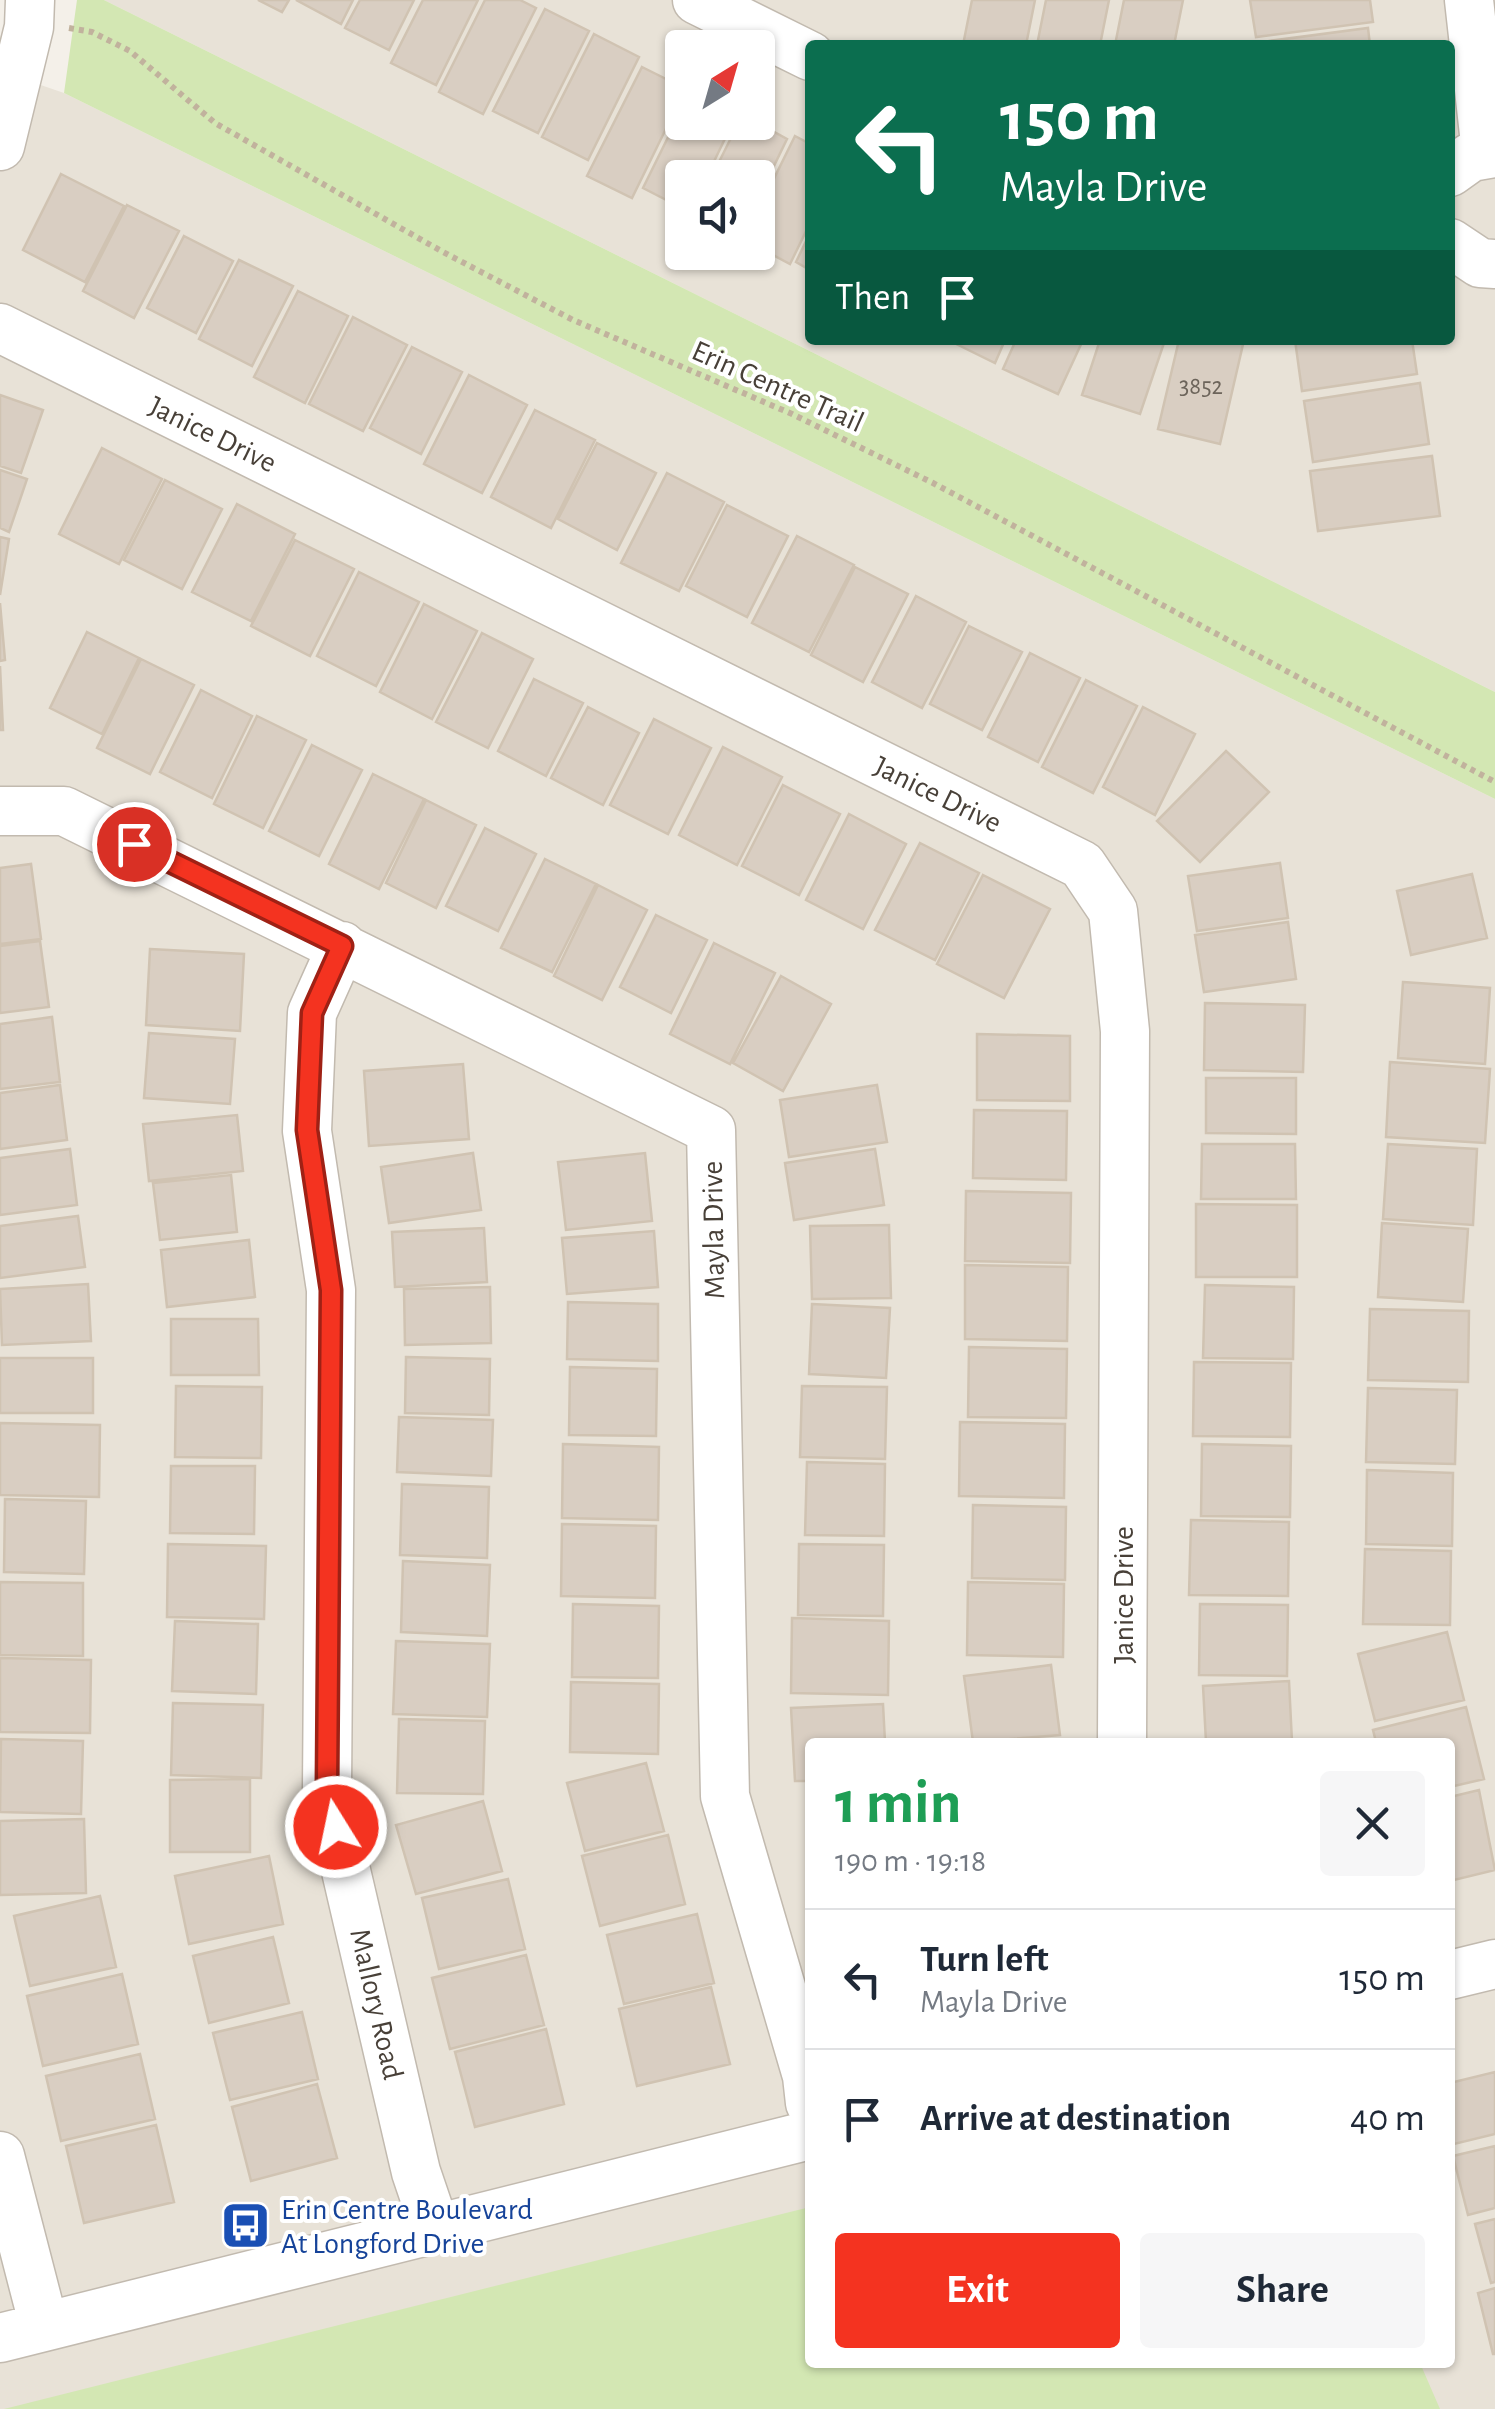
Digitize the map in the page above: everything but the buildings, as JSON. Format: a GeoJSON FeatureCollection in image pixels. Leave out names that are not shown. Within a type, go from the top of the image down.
{"type":"FeatureCollection","features":[{"type":"Feature","properties":{"kind":"street"},"geometry":{"type":"LineString","coordinates":[[697,0],[805,54]]}},
{"type":"Feature","properties":{"kind":"street"},"geometry":{"type":"LineString","coordinates":[[1468,0],[1477,159]]}},
{"type":"Feature","properties":{"kind":"street"},"geometry":{"type":"LineString","coordinates":[[0,146],[29,26],[47,14]]}},
{"type":"Feature","properties":{"kind":"street"},"geometry":{"type":"LineString","coordinates":[[1455,246],[1480,263],[1495,264]]}},
{"type":"Feature","properties":{"kind":"street","name":"Janice Drive"},"geometry":{"type":"LineString","coordinates":[[0,328],[1082,865],[1112,911],[1125,1031],[1122,1738]]}},
{"type":"Feature","properties":{"kind":"street","name":"Mayla Drive"},"geometry":{"type":"LineString","coordinates":[[0,811],[64,811],[711,1130],[725,1796],[805,2069]]}},
{"type":"Feature","properties":{"kind":"street","name":"Mallory Road"},"geometry":{"type":"LineString","coordinates":[[342,946],[312,1013],[307,1130],[331,1290],[327,1789],[416,2172],[435,2228]]}},
{"type":"Feature","properties":{"kind":"street"},"geometry":{"type":"LineString","coordinates":[[1455,1974],[1495,1964]]}},
{"type":"Feature","properties":{"kind":"street"},"geometry":{"type":"LineString","coordinates":[[0,2156],[22,2332],[805,2136]]}},
{"type":"Feature","properties":{"kind":"path","name":"Erin Centre Trail"},"geometry":{"type":"LineString","coordinates":[[47,14],[130,51],[215,124],[442,252],[572,320],[792,414],[933,483],[1495,782]]}},
{"type":"Feature","properties":{"kind":"shaded area"},"geometry":{"type":"Polygon","coordinates":[[[104,0],[1495,0],[1495,692],[104,0]]]}},
{"type":"Feature","properties":{"kind":"shaded area"},"geometry":{"type":"Polygon","coordinates":[[[0,71],[64,93],[1495,799],[1495,2409],[0,2409],[0,71]]]}},
{"type":"Feature","properties":{"kind":"green space"},"geometry":{"type":"Polygon","coordinates":[[[77,0],[104,0],[1495,692],[1495,799],[64,93],[77,0]]]}},
{"type":"Feature","properties":{"kind":"green space"},"geometry":{"type":"Polygon","coordinates":[[[805,2208],[805,2368],[1422,2368],[1440,2409],[4,2409],[805,2208]]]}},
{"type":"Feature","properties":{"kind":"place","name":"Erin Centre Boulevard At Longford Drive"},"geometry":{"type":"Point","coordinates":[246,2226]}},
{"type":"Feature","properties":{"kind":"route"},"geometry":{"type":"LineString","coordinates":[[134,844],[342,946],[312,1013],[307,1130],[331,1290],[327,1789],[336,1827]]}}]}
